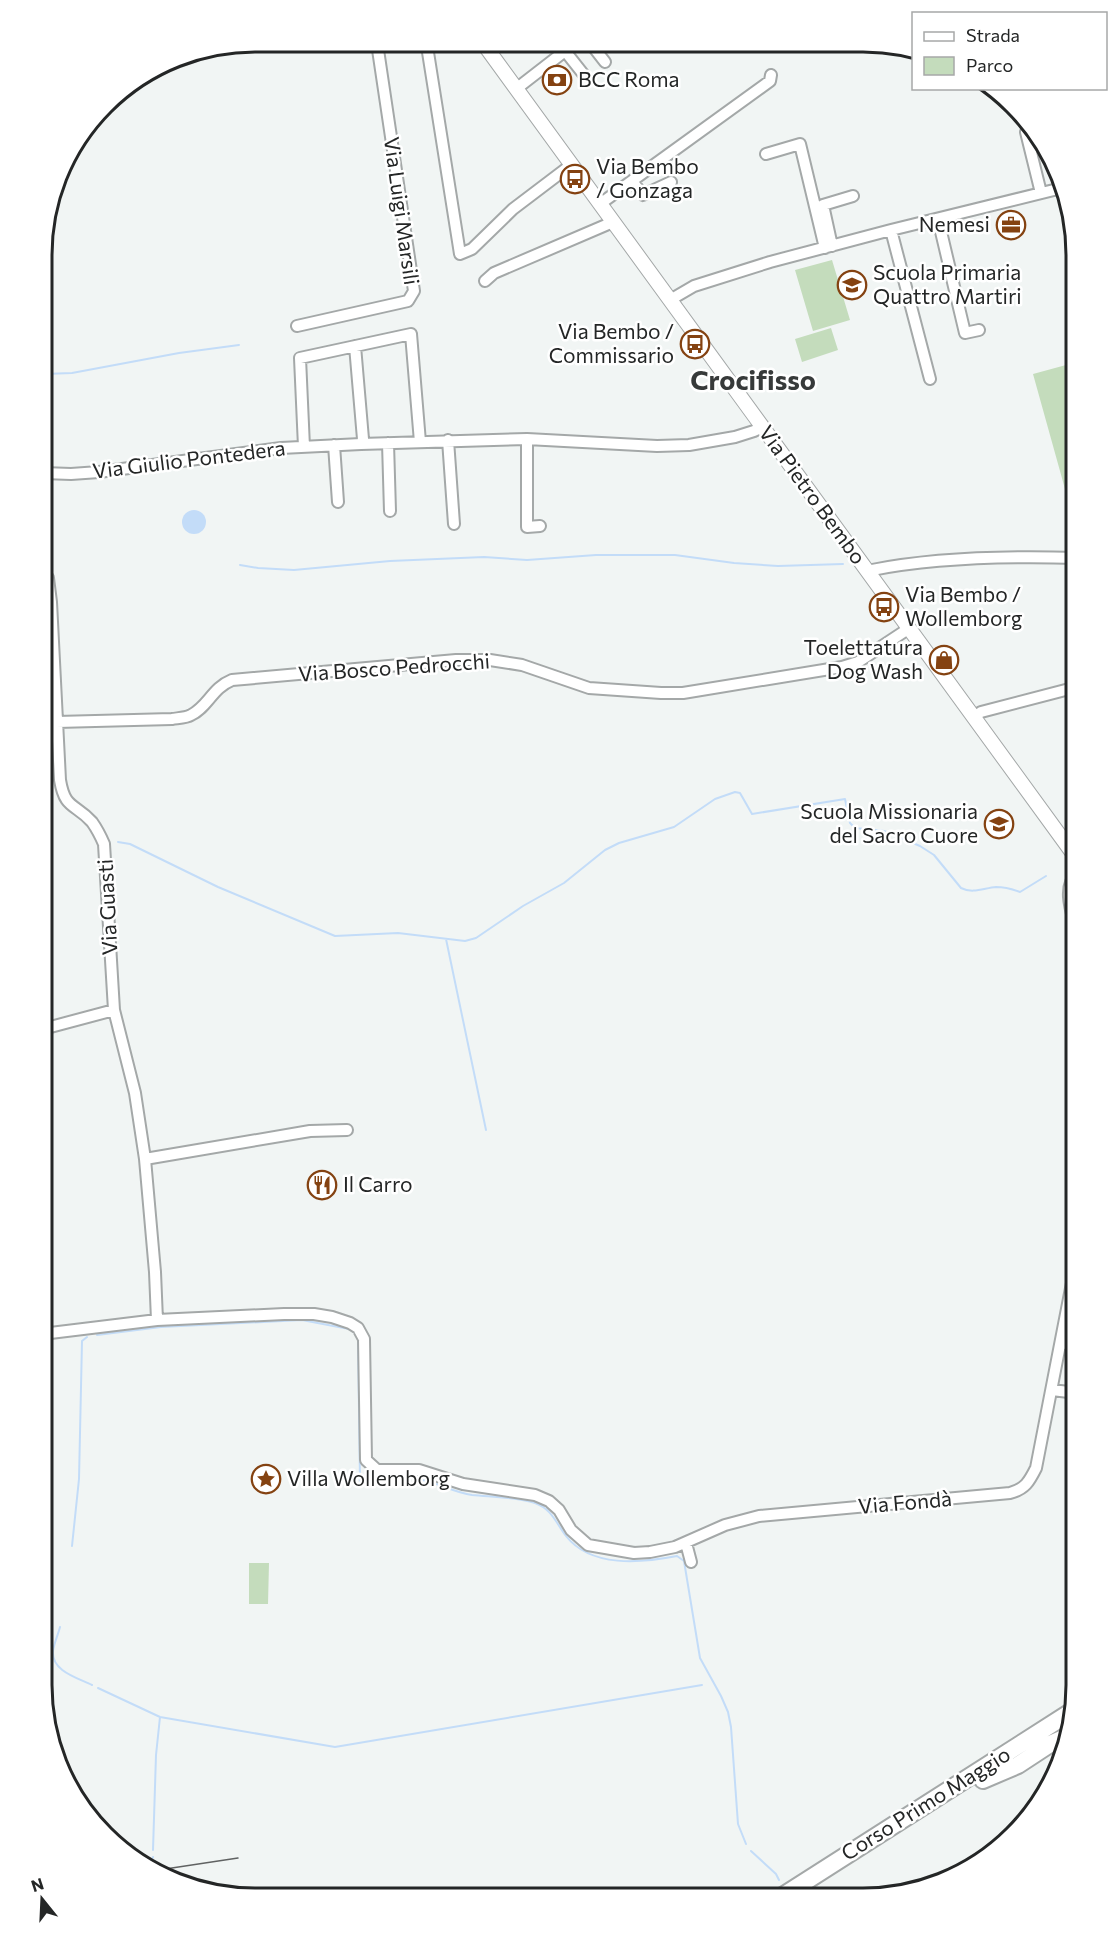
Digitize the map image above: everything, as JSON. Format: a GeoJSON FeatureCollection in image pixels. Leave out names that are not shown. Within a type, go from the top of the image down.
{"type":"FeatureCollection","features":[{"type":"Feature","properties":{"kind":"highway"},"geometry":{"type":"LineString","coordinates":[[983,1775],[1008,1747],[1066,1705]]}},
{"type":"Feature","properties":{"kind":"highway","name":"Corso Primo Maggio"},"geometry":{"type":"LineString","coordinates":[[814,1888],[983,1775],[1064,1717]]}},
{"type":"Feature","properties":{"kind":"highway","name":"Corso Primo Maggio"},"geometry":{"type":"LineString","coordinates":[[796,1888],[1062,1729]]}},
{"type":"Feature","properties":{"kind":"highway"},"geometry":{"type":"LineString","coordinates":[[983,1775],[1018,1765],[1059,1740]]}},
{"type":"Feature","properties":{"kind":"main road","name":"Via Pietro Bembo"},"geometry":{"type":"LineString","coordinates":[[489,52],[1066,844]]}},
{"type":"Feature","properties":{"kind":"street","name":"Via Luigi Marsili"},"geometry":{"type":"LineString","coordinates":[[297,327],[408,301],[414,291],[378,52]]}},
{"type":"Feature","properties":{"kind":"street"},"geometry":{"type":"LineString","coordinates":[[431,52],[460,254],[472,249],[513,208],[571,165]]}},
{"type":"Feature","properties":{"kind":"street"},"geometry":{"type":"LineString","coordinates":[[516,89],[564,52]]}},
{"type":"Feature","properties":{"kind":"street"},"geometry":{"type":"LineString","coordinates":[[572,52],[584,75]]}},
{"type":"Feature","properties":{"kind":"street"},"geometry":{"type":"LineString","coordinates":[[597,52],[605,62]]}},
{"type":"Feature","properties":{"kind":"street"},"geometry":{"type":"LineString","coordinates":[[600,204],[770,78]]}},
{"type":"Feature","properties":{"kind":"street"},"geometry":{"type":"LineString","coordinates":[[1027,137],[1041,193]]}},
{"type":"Feature","properties":{"kind":"street"},"geometry":{"type":"LineString","coordinates":[[766,154],[800,144],[829,247]]}},
{"type":"Feature","properties":{"kind":"street"},"geometry":{"type":"LineString","coordinates":[[632,181],[643,195],[670,182]]}},
{"type":"Feature","properties":{"kind":"street"},"geometry":{"type":"LineString","coordinates":[[670,300],[693,286],[829,247],[1056,189]]}},
{"type":"Feature","properties":{"kind":"street"},"geometry":{"type":"LineString","coordinates":[[829,247],[823,205],[854,196]]}},
{"type":"Feature","properties":{"kind":"street"},"geometry":{"type":"LineString","coordinates":[[938,219],[965,333],[979,330]]}},
{"type":"Feature","properties":{"kind":"street"},"geometry":{"type":"LineString","coordinates":[[485,281],[494,273],[613,222]]}},
{"type":"Feature","properties":{"kind":"street"},"geometry":{"type":"LineString","coordinates":[[891,230],[930,379]]}},
{"type":"Feature","properties":{"kind":"street"},"geometry":{"type":"LineString","coordinates":[[304,447],[300,358],[411,334],[420,442]]}},
{"type":"Feature","properties":{"kind":"street"},"geometry":{"type":"LineString","coordinates":[[355,346],[363,439],[361,444]]}},
{"type":"Feature","properties":{"kind":"street","name":"Via Giulio Pontedera"},"geometry":{"type":"LineString","coordinates":[[52,473],[99,472],[334,445],[527,439],[657,446],[689,445],[735,437],[763,427]]}},
{"type":"Feature","properties":{"kind":"street"},"geometry":{"type":"LineString","coordinates":[[527,439],[527,527],[540,526]]}},
{"type":"Feature","properties":{"kind":"street"},"geometry":{"type":"LineString","coordinates":[[448,440],[454,524]]}},
{"type":"Feature","properties":{"kind":"street"},"geometry":{"type":"LineString","coordinates":[[388,443],[390,511]]}},
{"type":"Feature","properties":{"kind":"street"},"geometry":{"type":"LineString","coordinates":[[334,445],[338,502]]}},
{"type":"Feature","properties":{"kind":"street"},"geometry":{"type":"LineString","coordinates":[[869,573],[872,570],[900,566],[954,561],[1066,558]]}},
{"type":"Feature","properties":{"kind":"street","name":"Via Bosco Pedrocchi"},"geometry":{"type":"LineString","coordinates":[[57,722],[172,719],[190,716],[201,709],[221,684],[232,681],[456,660],[490,660],[522,665],[589,688],[682,693],[842,667],[858,662],[908,629]]}},
{"type":"Feature","properties":{"kind":"street","name":"Via Guasti"},"geometry":{"type":"LineString","coordinates":[[52,639],[60,780],[63,795],[68,803],[91,821],[104,844],[114,1010],[135,1093],[145,1160],[156,1272],[158,1320]]}},
{"type":"Feature","properties":{"kind":"street"},"geometry":{"type":"LineString","coordinates":[[974,717],[981,712],[1066,690]]}},
{"type":"Feature","properties":{"kind":"street"},"geometry":{"type":"LineString","coordinates":[[52,1027],[114,1010]]}},
{"type":"Feature","properties":{"kind":"street"},"geometry":{"type":"LineString","coordinates":[[145,1160],[310,1131],[347,1130]]}},
{"type":"Feature","properties":{"kind":"street"},"geometry":{"type":"LineString","coordinates":[[52,1333],[158,1320],[294,1314],[323,1316],[350,1323],[358,1328],[364,1339],[366,1460],[377,1470],[419,1470],[463,1484],[535,1495],[549,1501],[559,1510],[579,1539],[595,1547],[643,1553],[686,1543],[691,1563]]}},
{"type":"Feature","properties":{"kind":"street","name":"Via Fondà"},"geometry":{"type":"LineString","coordinates":[[686,1543],[725,1525],[759,1516],[1010,1493],[1022,1489],[1030,1481],[1036,1468],[1066,1319]]}},
{"type":"Feature","properties":{"kind":"street"},"geometry":{"type":"LineString","coordinates":[[1062,1343],[1066,1344]]}},
{"type":"Feature","properties":{"kind":"street"},"geometry":{"type":"LineString","coordinates":[[1052,1390],[1066,1392]]}},
{"type":"Feature","properties":{"kind":"green space"},"geometry":{"type":"Polygon","coordinates":[[[832,260],[850,320],[813,331],[795,270],[832,260]]]}},
{"type":"Feature","properties":{"kind":"green space"},"geometry":{"type":"Polygon","coordinates":[[[831,328],[838,350],[802,362],[795,339],[831,328]]]}},
{"type":"Feature","properties":{"kind":"green space"},"geometry":{"type":"Polygon","coordinates":[[[1066,365],[1065,489],[1033,374],[1066,365]]]}},
{"type":"Feature","properties":{"kind":"green space"},"geometry":{"type":"Polygon","coordinates":[[[249,1563],[269,1563],[268,1604],[249,1604],[249,1563]]]}},
{"type":"Feature","properties":{"kind":"water"},"geometry":{"type":"Polygon","coordinates":[[[194,510],[203,513],[206,522],[203,531],[194,534],[185,531],[182,522],[185,513],[194,510]]]}},
{"type":"Feature","properties":{"kind":"waterway"},"geometry":{"type":"LineString","coordinates":[[52,374],[72,373],[179,353],[239,345]]}},
{"type":"Feature","properties":{"kind":"waterway"},"geometry":{"type":"LineString","coordinates":[[240,565],[294,570],[390,561],[484,557],[527,560],[596,555],[675,555],[778,566],[843,564]]}},
{"type":"Feature","properties":{"kind":"waterway"},"geometry":{"type":"LineString","coordinates":[[118,842],[130,844],[218,887],[335,936],[398,933],[465,941],[476,938],[523,906],[564,883],[605,850],[619,843],[674,827],[715,799],[735,792],[740,793],[752,814],[845,799],[850,823],[855,828],[884,831],[920,846],[934,855],[965,890],[999,887],[1020,892],[1046,876]]}},
{"type":"Feature","properties":{"kind":"waterway"},"geometry":{"type":"LineString","coordinates":[[446,939],[486,1130]]}},
{"type":"Feature","properties":{"kind":"waterway"},"geometry":{"type":"LineString","coordinates":[[97,1335],[161,1327],[302,1320],[349,1329],[358,1338],[360,1481],[398,1477],[419,1479],[472,1495],[528,1501],[546,1509],[566,1536],[589,1554],[617,1561],[677,1556],[684,1561],[700,1658],[728,1712],[738,1824],[746,1844]]}},
{"type":"Feature","properties":{"kind":"waterway"},"geometry":{"type":"LineString","coordinates":[[72,1546],[79,1479],[82,1341],[87,1337]]}},
{"type":"Feature","properties":{"kind":"waterway"},"geometry":{"type":"LineString","coordinates":[[60,1627],[53,1651],[56,1664],[66,1673],[92,1685]]}},
{"type":"Feature","properties":{"kind":"waterway"},"geometry":{"type":"LineString","coordinates":[[98,1688],[160,1717],[335,1747],[702,1685]]}},
{"type":"Feature","properties":{"kind":"waterway"},"geometry":{"type":"LineString","coordinates":[[153,1850],[156,1755],[160,1717]]}},
{"type":"Feature","properties":{"kind":"waterway"},"geometry":{"type":"LineString","coordinates":[[751,1851],[776,1874],[779,1880]]}},
{"type":"Feature","properties":{"kind":"tram line"},"geometry":{"type":"LineString","coordinates":[[168,1869],[238,1858]]}},
{"type":"Feature","properties":{"kind":"place","name":"BCC Roma"},"geometry":{"type":"Point","coordinates":[557,80]}},
{"type":"Feature","properties":{"kind":"place","name":"Via Bembo / Gonzaga"},"geometry":{"type":"Point","coordinates":[575,179]}},
{"type":"Feature","properties":{"kind":"place","name":"Nemesi"},"geometry":{"type":"Point","coordinates":[1011,225]}},
{"type":"Feature","properties":{"kind":"place","name":"Scuola Primaria Quattro Martiri"},"geometry":{"type":"Point","coordinates":[852,285]}},
{"type":"Feature","properties":{"kind":"place","name":"Via Bembo / Commissario"},"geometry":{"type":"Point","coordinates":[695,344]}},
{"type":"Feature","properties":{"kind":"place","name":"Via Bembo / Wollemborg"},"geometry":{"type":"Point","coordinates":[884,607]}},
{"type":"Feature","properties":{"kind":"place","name":"Toelettatura Dog Wash"},"geometry":{"type":"Point","coordinates":[944,660]}},
{"type":"Feature","properties":{"kind":"place","name":"Scuola Missionaria del Sacro Cuore"},"geometry":{"type":"Point","coordinates":[999,824]}},
{"type":"Feature","properties":{"kind":"place","name":"Il Carro"},"geometry":{"type":"Point","coordinates":[322,1185]}},
{"type":"Feature","properties":{"kind":"place","name":"Villa Wollemborg"},"geometry":{"type":"Point","coordinates":[266,1479]}},
{"type":"Feature","properties":{"kind":"district","name":"Crocifisso"},"geometry":{"type":"Point","coordinates":[753,381]}}]}
